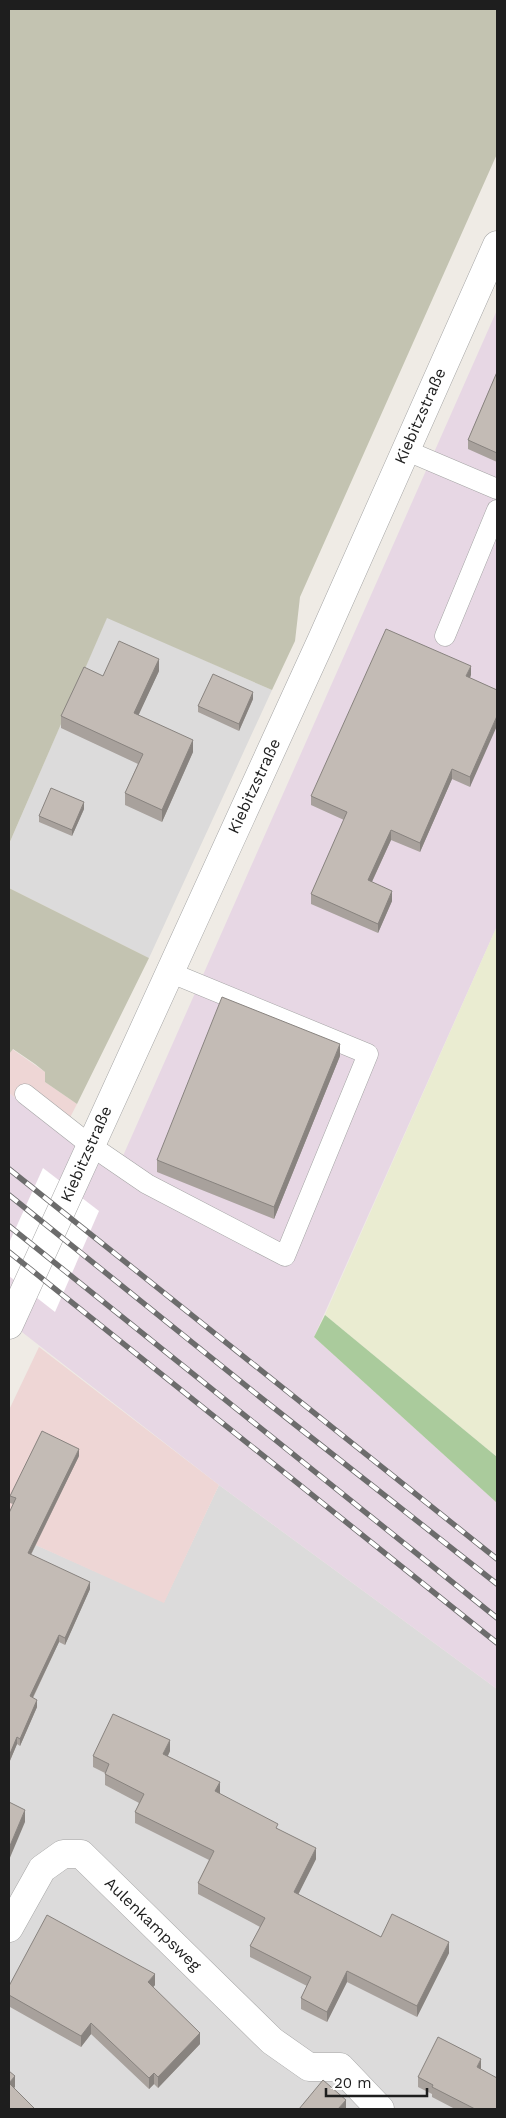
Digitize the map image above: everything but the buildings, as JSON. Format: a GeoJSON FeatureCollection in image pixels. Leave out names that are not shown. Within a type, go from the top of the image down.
{"type":"FeatureCollection","features":[{"type":"Feature","properties":{"kind":"street","name":"Kiebitzstraße"},"geometry":{"type":"LineString","coordinates":[[9,1325],[497,245]]}},
{"type":"Feature","properties":{"kind":"street","name":"Aulenkampsweg"},"geometry":{"type":"LineString","coordinates":[[9,1928],[42,1869],[63,1854],[81,1854],[272,2041],[309,2067],[340,2067],[380,2109]]}},
{"type":"Feature","properties":{"kind":"lane"},"geometry":{"type":"LineString","coordinates":[[405,450],[497,489]]}},
{"type":"Feature","properties":{"kind":"lane"},"geometry":{"type":"LineString","coordinates":[[445,636],[497,510]]}},
{"type":"Feature","properties":{"kind":"lane"},"geometry":{"type":"LineString","coordinates":[[26,1094],[90,1145],[147,1184],[286,1256],[368,1054],[169,972]]}},
{"type":"Feature","properties":{"kind":"shaded area"},"geometry":{"type":"Polygon","coordinates":[[[9,9],[497,9],[497,154],[300,597],[295,641],[272,690],[107,618],[9,844],[9,9]]]}},
{"type":"Feature","properties":{"kind":"shaded area"},"geometry":{"type":"Polygon","coordinates":[[[497,310],[497,926],[314,1337],[497,1503],[497,1689],[219,1485],[9,1322],[9,1093],[115,1174],[497,310]]]}},
{"type":"Feature","properties":{"kind":"shaded area"},"geometry":{"type":"Polygon","coordinates":[[[107,617],[272,690],[149,958],[9,888],[9,844],[107,617]]]}},
{"type":"Feature","properties":{"kind":"shaded area"},"geometry":{"type":"Polygon","coordinates":[[[9,888],[149,958],[77,1104],[45,1082],[45,1072],[35,1064],[13,1049],[9,1054],[9,888]]]}},
{"type":"Feature","properties":{"kind":"shaded area"},"geometry":{"type":"Polygon","coordinates":[[[497,926],[497,1457],[325,1315],[497,926]]]}},
{"type":"Feature","properties":{"kind":"shaded area"},"geometry":{"type":"Polygon","coordinates":[[[12,1049],[45,1072],[45,1082],[77,1104],[61,1135],[9,1093],[9,1054],[12,1049]]]}},
{"type":"Feature","properties":{"kind":"shaded area"},"geometry":{"type":"Polygon","coordinates":[[[39,1347],[219,1485],[164,1603],[9,1533],[9,1410],[39,1347]]]}},
{"type":"Feature","properties":{"kind":"shaded area"},"geometry":{"type":"Polygon","coordinates":[[[219,1485],[497,1689],[497,2109],[9,2109],[9,1533],[164,1602],[219,1485]]]}},
{"type":"Feature","properties":{"kind":"green space"},"geometry":{"type":"Polygon","coordinates":[[[325,1315],[497,1457],[497,1503],[314,1337],[325,1315]]]}},
{"type":"Feature","properties":{"kind":"pier"},"geometry":{"type":"Polygon","coordinates":[[[43,1168],[99,1211],[55,1312],[9,1276],[9,1243],[43,1168]]]}},
{"type":"Feature","properties":{"kind":"railway"},"geometry":{"type":"LineString","coordinates":[[9,1169],[497,1559]]}},
{"type":"Feature","properties":{"kind":"railway"},"geometry":{"type":"LineString","coordinates":[[9,1195],[260,1397],[497,1584]]}},
{"type":"Feature","properties":{"kind":"railway"},"geometry":{"type":"LineString","coordinates":[[9,1226],[497,1618]]}},
{"type":"Feature","properties":{"kind":"railway"},"geometry":{"type":"LineString","coordinates":[[9,1252],[497,1643]]}}]}
